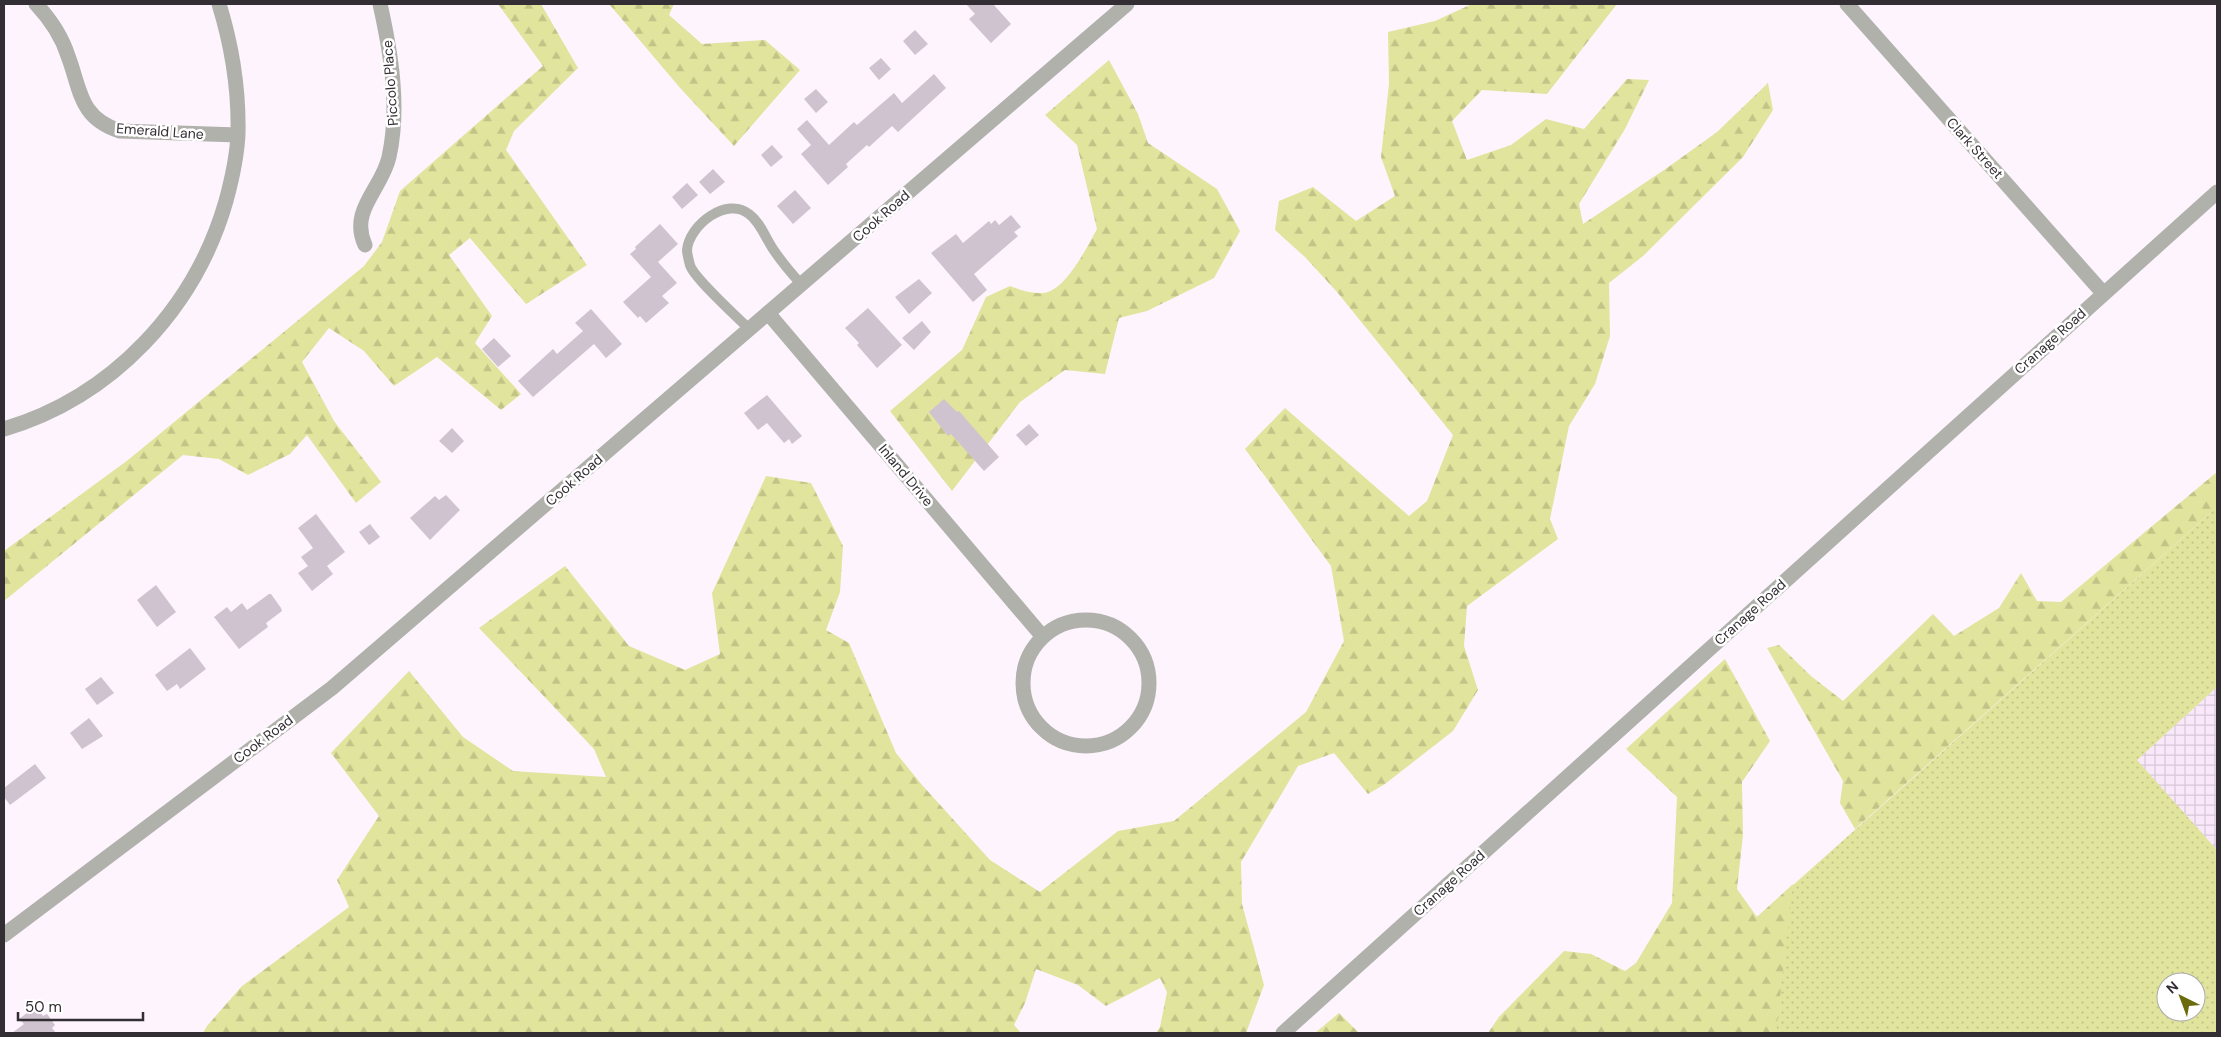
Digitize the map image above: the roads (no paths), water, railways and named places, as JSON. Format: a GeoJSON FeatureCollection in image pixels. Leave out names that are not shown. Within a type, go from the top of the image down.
{"type":"FeatureCollection","features":[{"type":"Feature","properties":{"kind":"street","name":"Emerald Lane"},"geometry":{"type":"LineString","coordinates":[[36,4],[44,12],[63,44],[83,103],[102,124],[120,131],[238,135]]}},
{"type":"Feature","properties":{"kind":"street"},"geometry":{"type":"LineString","coordinates":[[4,429],[31,420],[70,402],[120,367],[166,319],[182,297],[210,248],[233,176],[238,135],[237,90],[232,53],[219,4]]}},
{"type":"Feature","properties":{"kind":"street","name":"Piccolo Place"},"geometry":{"type":"LineString","coordinates":[[365,245],[360,234],[363,209],[381,179],[393,139],[393,82],[387,32],[380,4]]}},
{"type":"Feature","properties":{"kind":"street","name":"Cook Road"},"geometry":{"type":"LineString","coordinates":[[4,935],[332,688],[1127,4]]}},
{"type":"Feature","properties":{"kind":"street","name":"Clark Street"},"geometry":{"type":"LineString","coordinates":[[1847,4],[2103,293]]}},
{"type":"Feature","properties":{"kind":"street","name":"Cranage Road"},"geometry":{"type":"LineString","coordinates":[[1283,1033],[2217,192]]}},
{"type":"Feature","properties":{"kind":"street","name":"Inland Drive"},"geometry":{"type":"LineString","coordinates":[[768,313],[1043,637]]}},
{"type":"Feature","properties":{"kind":"street"},"geometry":{"type":"LineString","coordinates":[[1082,620],[1095,620],[1116,627],[1134,640],[1142,651],[1149,672],[1149,694],[1136,724],[1119,738],[1106,744],[1084,747],[1070,745],[1050,736],[1030,713],[1023,692],[1023,675],[1030,654],[1043,637],[1060,625],[1082,620]]}},
{"type":"Feature","properties":{"kind":"lane"},"geometry":{"type":"LineString","coordinates":[[748,329],[690,267],[687,250],[691,238],[701,223],[715,213],[732,208],[744,210],[757,222],[773,249],[801,284]]}}]}
